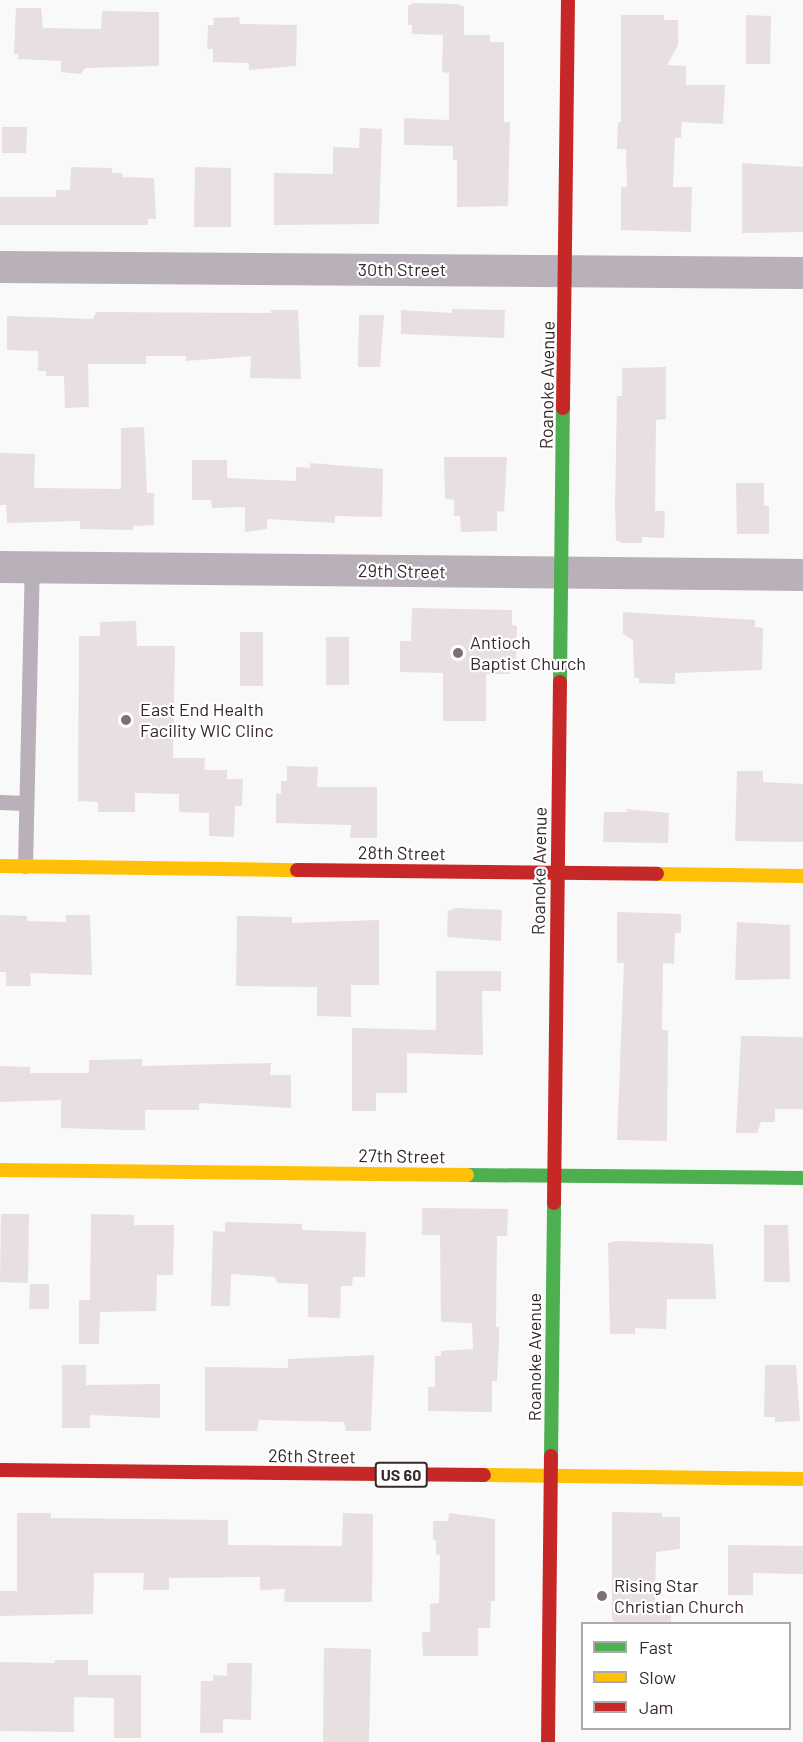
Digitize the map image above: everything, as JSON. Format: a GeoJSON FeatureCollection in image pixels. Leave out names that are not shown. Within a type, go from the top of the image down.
{"type":"FeatureCollection","features":[{"type":"Feature","properties":{"kind":"main road","name":"Roanoke Avenue"},"geometry":{"type":"LineString","coordinates":[[548,1742],[552,1176],[567,270],[568,0]]}},
{"type":"Feature","properties":{"kind":"main road","name":"28th Street"},"geometry":{"type":"LineString","coordinates":[[0,866],[803,876]]}},
{"type":"Feature","properties":{"kind":"main road","name":"27th Street"},"geometry":{"type":"LineString","coordinates":[[0,1170],[803,1178]]}},
{"type":"Feature","properties":{"kind":"main road","name":"26th Street"},"geometry":{"type":"LineString","coordinates":[[0,1470],[803,1479]]}},
{"type":"Feature","properties":{"kind":"street","name":"30th Street"},"geometry":{"type":"LineString","coordinates":[[0,267],[803,273]]}},
{"type":"Feature","properties":{"kind":"street","name":"29th Street"},"geometry":{"type":"LineString","coordinates":[[0,567],[803,575]]}},
{"type":"Feature","properties":{"kind":"lane"},"geometry":{"type":"LineString","coordinates":[[25,866],[32,567]]}},
{"type":"Feature","properties":{"kind":"lane"},"geometry":{"type":"LineString","coordinates":[[0,802],[26,802]]}},
{"type":"Feature","properties":{"kind":"building"},"geometry":{"type":"Polygon","coordinates":[[[413,3],[458,4],[464,7],[464,35],[490,35],[490,42],[504,42],[504,122],[510,122],[508,206],[457,207],[457,160],[453,160],[453,146],[404,145],[404,118],[449,120],[449,73],[442,72],[443,35],[412,34],[412,25],[408,25],[408,6],[413,3]]]}},
{"type":"Feature","properties":{"kind":"building"},"geometry":{"type":"Polygon","coordinates":[[[16,8],[41,8],[43,28],[101,29],[102,11],[159,12],[159,66],[85,68],[81,74],[61,72],[61,61],[18,59],[18,54],[14,54],[16,8]]]}},
{"type":"Feature","properties":{"kind":"building"},"geometry":{"type":"Polygon","coordinates":[[[621,15],[664,15],[664,20],[678,20],[678,45],[667,65],[686,66],[686,85],[725,85],[723,124],[682,122],[681,138],[675,138],[673,187],[692,187],[691,232],[621,230],[621,187],[627,187],[626,149],[617,149],[618,122],[621,122],[621,15]]]}},
{"type":"Feature","properties":{"kind":"building"},"geometry":{"type":"Polygon","coordinates":[[[746,15],[771,16],[770,64],[746,64],[746,15]]]}},
{"type":"Feature","properties":{"kind":"building"},"geometry":{"type":"Polygon","coordinates":[[[239,17],[240,24],[297,25],[296,66],[249,70],[249,63],[213,62],[213,49],[207,49],[208,25],[214,25],[213,18],[239,17]]]}},
{"type":"Feature","properties":{"kind":"building"},"geometry":{"type":"Polygon","coordinates":[[[2,127],[27,127],[26,153],[2,153],[2,127]]]}},
{"type":"Feature","properties":{"kind":"building"},"geometry":{"type":"Polygon","coordinates":[[[360,128],[382,129],[379,224],[274,225],[274,173],[333,174],[333,147],[359,148],[360,128]]]}},
{"type":"Feature","properties":{"kind":"building"},"geometry":{"type":"Polygon","coordinates":[[[742,163],[803,167],[803,232],[742,233],[742,163]]]}},
{"type":"Feature","properties":{"kind":"building"},"geometry":{"type":"Polygon","coordinates":[[[71,167],[112,168],[112,173],[122,173],[122,177],[154,178],[156,219],[148,219],[148,225],[0,225],[0,197],[56,197],[56,190],[70,190],[71,167]]]}},
{"type":"Feature","properties":{"kind":"building"},"geometry":{"type":"Polygon","coordinates":[[[195,167],[231,168],[231,227],[194,227],[195,167]]]}},
{"type":"Feature","properties":{"kind":"building"},"geometry":{"type":"Polygon","coordinates":[[[452,309],[505,310],[504,338],[401,334],[401,310],[452,313],[452,309]]]}},
{"type":"Feature","properties":{"kind":"building"},"geometry":{"type":"Polygon","coordinates":[[[271,310],[298,310],[301,379],[250,378],[251,356],[186,361],[186,356],[146,356],[146,364],[88,364],[89,407],[65,408],[64,376],[46,376],[46,371],[38,371],[38,351],[7,350],[7,316],[93,319],[96,312],[271,313],[271,310]]]}},
{"type":"Feature","properties":{"kind":"building"},"geometry":{"type":"Polygon","coordinates":[[[359,315],[384,315],[380,367],[358,367],[359,315]]]}},
{"type":"Feature","properties":{"kind":"building"},"geometry":{"type":"Polygon","coordinates":[[[666,367],[666,419],[656,420],[655,511],[665,511],[664,538],[642,537],[642,543],[622,543],[616,540],[615,506],[617,396],[622,396],[622,368],[666,367]]]}},
{"type":"Feature","properties":{"kind":"building"},"geometry":{"type":"Polygon","coordinates":[[[144,427],[147,493],[154,493],[154,525],[133,526],[133,530],[80,529],[80,521],[7,523],[6,505],[0,505],[0,453],[35,454],[34,488],[121,489],[121,428],[144,427]]]}},
{"type":"Feature","properties":{"kind":"building"},"geometry":{"type":"Polygon","coordinates":[[[444,457],[507,457],[504,512],[497,511],[497,531],[461,532],[460,516],[454,516],[454,500],[445,499],[444,457]]]}},
{"type":"Feature","properties":{"kind":"building"},"geometry":{"type":"Polygon","coordinates":[[[192,460],[227,460],[227,478],[296,481],[296,467],[310,468],[310,463],[383,469],[382,517],[335,516],[335,523],[267,519],[267,529],[245,532],[245,507],[212,508],[211,500],[192,500],[192,460]]]}},
{"type":"Feature","properties":{"kind":"building"},"geometry":{"type":"Polygon","coordinates":[[[736,483],[764,483],[764,506],[769,506],[769,534],[737,534],[736,483]]]}},
{"type":"Feature","properties":{"kind":"building","name":"Antioch Baptist Church"},"geometry":{"type":"Polygon","coordinates":[[[412,608],[512,610],[512,625],[517,626],[516,665],[511,666],[510,674],[486,674],[486,721],[443,721],[443,673],[400,672],[400,641],[411,641],[412,608]]]}},
{"type":"Feature","properties":{"kind":"building"},"geometry":{"type":"Polygon","coordinates":[[[623,612],[755,620],[755,627],[763,628],[762,670],[675,673],[675,684],[639,683],[639,678],[634,678],[633,640],[623,634],[623,612]]]}},
{"type":"Feature","properties":{"kind":"building","name":"East End Health Facility WIC Clinc"},"geometry":{"type":"Polygon","coordinates":[[[136,621],[137,646],[175,646],[173,758],[205,758],[204,770],[227,770],[227,779],[243,779],[242,806],[235,806],[234,837],[209,836],[209,813],[179,812],[179,794],[135,793],[135,812],[98,812],[98,802],[78,801],[79,636],[100,636],[100,622],[136,621]]]}},
{"type":"Feature","properties":{"kind":"building"},"geometry":{"type":"Polygon","coordinates":[[[240,632],[263,632],[263,686],[240,686],[240,632]]]}},
{"type":"Feature","properties":{"kind":"building"},"geometry":{"type":"Polygon","coordinates":[[[326,637],[349,637],[349,685],[326,685],[326,637]]]}},
{"type":"Feature","properties":{"kind":"building"},"geometry":{"type":"Polygon","coordinates":[[[287,766],[318,767],[317,787],[377,787],[377,838],[350,838],[351,825],[276,823],[276,793],[281,794],[281,781],[287,781],[287,766]]]}},
{"type":"Feature","properties":{"kind":"building"},"geometry":{"type":"Polygon","coordinates":[[[737,771],[763,771],[763,782],[803,784],[803,842],[735,841],[737,771]]]}},
{"type":"Feature","properties":{"kind":"building"},"geometry":{"type":"Polygon","coordinates":[[[627,809],[669,813],[668,843],[603,842],[604,812],[627,812],[627,809]]]}},
{"type":"Feature","properties":{"kind":"building"},"geometry":{"type":"Polygon","coordinates":[[[456,908],[502,910],[501,941],[447,937],[448,911],[456,908]]]}},
{"type":"Feature","properties":{"kind":"building"},"geometry":{"type":"Polygon","coordinates":[[[617,912],[681,914],[681,933],[675,933],[674,964],[663,963],[662,1030],[668,1030],[667,1141],[617,1140],[624,963],[617,963],[617,912]]]}},
{"type":"Feature","properties":{"kind":"building"},"geometry":{"type":"Polygon","coordinates":[[[0,915],[27,916],[27,921],[66,922],[66,915],[90,915],[92,975],[30,973],[31,986],[6,986],[6,972],[0,972],[0,915]]]}},
{"type":"Feature","properties":{"kind":"building"},"geometry":{"type":"Polygon","coordinates":[[[237,916],[292,917],[292,923],[379,920],[379,985],[351,985],[351,1017],[317,1016],[317,987],[236,986],[237,916]]]}},
{"type":"Feature","properties":{"kind":"building"},"geometry":{"type":"Polygon","coordinates":[[[737,922],[790,925],[790,979],[735,980],[737,922]]]}},
{"type":"Feature","properties":{"kind":"building"},"geometry":{"type":"Polygon","coordinates":[[[436,971],[501,971],[501,991],[482,991],[483,1055],[407,1053],[407,1093],[376,1093],[376,1111],[352,1111],[352,1028],[436,1030],[436,971]]]}},
{"type":"Feature","properties":{"kind":"building"},"geometry":{"type":"Polygon","coordinates":[[[741,1036],[803,1037],[803,1109],[775,1109],[775,1122],[761,1122],[757,1133],[736,1133],[741,1036]]]}},
{"type":"Feature","properties":{"kind":"building"},"geometry":{"type":"Polygon","coordinates":[[[142,1059],[142,1066],[271,1063],[270,1075],[291,1075],[291,1108],[199,1103],[199,1110],[145,1110],[145,1130],[123,1130],[61,1128],[61,1100],[0,1102],[0,1066],[30,1067],[30,1073],[89,1073],[89,1060],[142,1059]]]}},
{"type":"Feature","properties":{"kind":"building"},"geometry":{"type":"Polygon","coordinates":[[[422,1208],[508,1209],[507,1236],[497,1236],[496,1327],[499,1327],[499,1343],[497,1381],[492,1381],[492,1412],[428,1411],[428,1387],[435,1387],[435,1356],[441,1356],[441,1351],[473,1349],[472,1323],[441,1322],[440,1235],[422,1235],[422,1208]]]}},
{"type":"Feature","properties":{"kind":"building"},"geometry":{"type":"Polygon","coordinates":[[[1,1214],[29,1214],[28,1283],[0,1282],[1,1214]]]}},
{"type":"Feature","properties":{"kind":"building"},"geometry":{"type":"Polygon","coordinates":[[[91,1214],[134,1215],[134,1225],[174,1225],[173,1275],[157,1275],[156,1311],[100,1312],[99,1344],[79,1344],[79,1300],[90,1300],[91,1214]]]}},
{"type":"Feature","properties":{"kind":"building"},"geometry":{"type":"Polygon","coordinates":[[[225,1222],[302,1224],[302,1230],[366,1232],[365,1277],[353,1277],[352,1286],[341,1286],[340,1318],[308,1317],[308,1284],[277,1283],[275,1277],[231,1274],[230,1306],[211,1306],[213,1231],[225,1232],[225,1222]]]}},
{"type":"Feature","properties":{"kind":"building"},"geometry":{"type":"Polygon","coordinates":[[[764,1225],[788,1225],[790,1282],[764,1282],[764,1225]]]}},
{"type":"Feature","properties":{"kind":"building"},"geometry":{"type":"Polygon","coordinates":[[[616,1241],[713,1244],[716,1299],[667,1299],[666,1329],[635,1328],[635,1334],[610,1334],[608,1243],[616,1241]]]}},
{"type":"Feature","properties":{"kind":"building"},"geometry":{"type":"Polygon","coordinates":[[[30,1284],[49,1284],[49,1309],[29,1309],[30,1284]]]}},
{"type":"Feature","properties":{"kind":"building"},"geometry":{"type":"Polygon","coordinates":[[[374,1355],[371,1431],[346,1431],[344,1422],[259,1420],[257,1431],[205,1431],[205,1367],[288,1368],[288,1359],[374,1355]]]}},
{"type":"Feature","properties":{"kind":"building"},"geometry":{"type":"Polygon","coordinates":[[[62,1365],[86,1365],[86,1385],[160,1384],[160,1418],[90,1415],[90,1428],[62,1428],[62,1365]]]}},
{"type":"Feature","properties":{"kind":"building"},"geometry":{"type":"Polygon","coordinates":[[[765,1365],[796,1365],[800,1421],[775,1422],[775,1417],[764,1417],[765,1365]]]}},
{"type":"Feature","properties":{"kind":"building"},"geometry":{"type":"Polygon","coordinates":[[[612,1512],[662,1513],[662,1517],[680,1517],[680,1549],[656,1552],[655,1604],[671,1604],[671,1622],[614,1622],[612,1619],[612,1512]]]}},
{"type":"Feature","properties":{"kind":"building"},"geometry":{"type":"Polygon","coordinates":[[[17,1513],[51,1513],[51,1518],[228,1520],[228,1545],[342,1546],[343,1513],[373,1514],[372,1602],[284,1602],[285,1589],[260,1590],[260,1577],[169,1578],[169,1590],[143,1590],[144,1573],[94,1573],[93,1614],[0,1616],[0,1591],[17,1591],[17,1513]]]}},
{"type":"Feature","properties":{"kind":"building"},"geometry":{"type":"Polygon","coordinates":[[[449,1513],[495,1519],[495,1601],[491,1601],[490,1628],[478,1628],[478,1656],[423,1656],[422,1632],[430,1632],[430,1604],[439,1603],[440,1555],[436,1554],[436,1540],[433,1540],[433,1521],[448,1521],[449,1513]]]}},
{"type":"Feature","properties":{"kind":"building"},"geometry":{"type":"Polygon","coordinates":[[[728,1545],[803,1546],[803,1574],[753,1573],[753,1595],[728,1595],[728,1545]]]}},
{"type":"Feature","properties":{"kind":"building"},"geometry":{"type":"Polygon","coordinates":[[[324,1648],[371,1649],[369,1742],[323,1742],[324,1648]]]}},
{"type":"Feature","properties":{"kind":"building"},"geometry":{"type":"Polygon","coordinates":[[[55,1660],[88,1660],[88,1675],[141,1675],[141,1738],[114,1738],[114,1698],[74,1697],[74,1732],[0,1731],[0,1662],[55,1663],[55,1660]]]}},
{"type":"Feature","properties":{"kind":"building"},"geometry":{"type":"Polygon","coordinates":[[[227,1663],[252,1663],[251,1720],[223,1719],[223,1733],[200,1733],[201,1681],[213,1681],[213,1675],[227,1676],[227,1663]]]}},
{"type":"Feature","properties":{"kind":"traffic: fast"},"geometry":{"type":"LineString","coordinates":[[560,682],[563,408]]}},
{"type":"Feature","properties":{"kind":"traffic: fast"},"geometry":{"type":"LineString","coordinates":[[467,1175],[803,1178]]}},
{"type":"Feature","properties":{"kind":"traffic: fast"},"geometry":{"type":"LineString","coordinates":[[551,1456],[554,1203]]}},
{"type":"Feature","properties":{"kind":"traffic: slow"},"geometry":{"type":"LineString","coordinates":[[0,866],[297,870]]}},
{"type":"Feature","properties":{"kind":"traffic: slow"},"geometry":{"type":"LineString","coordinates":[[657,874],[803,876]]}},
{"type":"Feature","properties":{"kind":"traffic: slow"},"geometry":{"type":"LineString","coordinates":[[0,1170],[467,1175]]}},
{"type":"Feature","properties":{"kind":"traffic: slow"},"geometry":{"type":"LineString","coordinates":[[484,1475],[803,1479]]}},
{"type":"Feature","properties":{"kind":"traffic: jam"},"geometry":{"type":"LineString","coordinates":[[563,408],[568,0]]}},
{"type":"Feature","properties":{"kind":"traffic: jam"},"geometry":{"type":"LineString","coordinates":[[554,1203],[560,682]]}},
{"type":"Feature","properties":{"kind":"traffic: jam"},"geometry":{"type":"LineString","coordinates":[[297,870],[657,874]]}},
{"type":"Feature","properties":{"kind":"traffic: jam"},"geometry":{"type":"LineString","coordinates":[[548,1742],[551,1456]]}},
{"type":"Feature","properties":{"kind":"traffic: jam"},"geometry":{"type":"LineString","coordinates":[[0,1470],[484,1475]]}},
{"type":"Feature","properties":{"kind":"place","name":"Antioch Baptist Church"},"geometry":{"type":"Point","coordinates":[458,653]}},
{"type":"Feature","properties":{"kind":"place","name":"East End Health Facility WIC Clinc"},"geometry":{"type":"Point","coordinates":[126,720]}},
{"type":"Feature","properties":{"kind":"place","name":"Rising Star Christian Church"},"geometry":{"type":"Point","coordinates":[602,1596]}}]}
